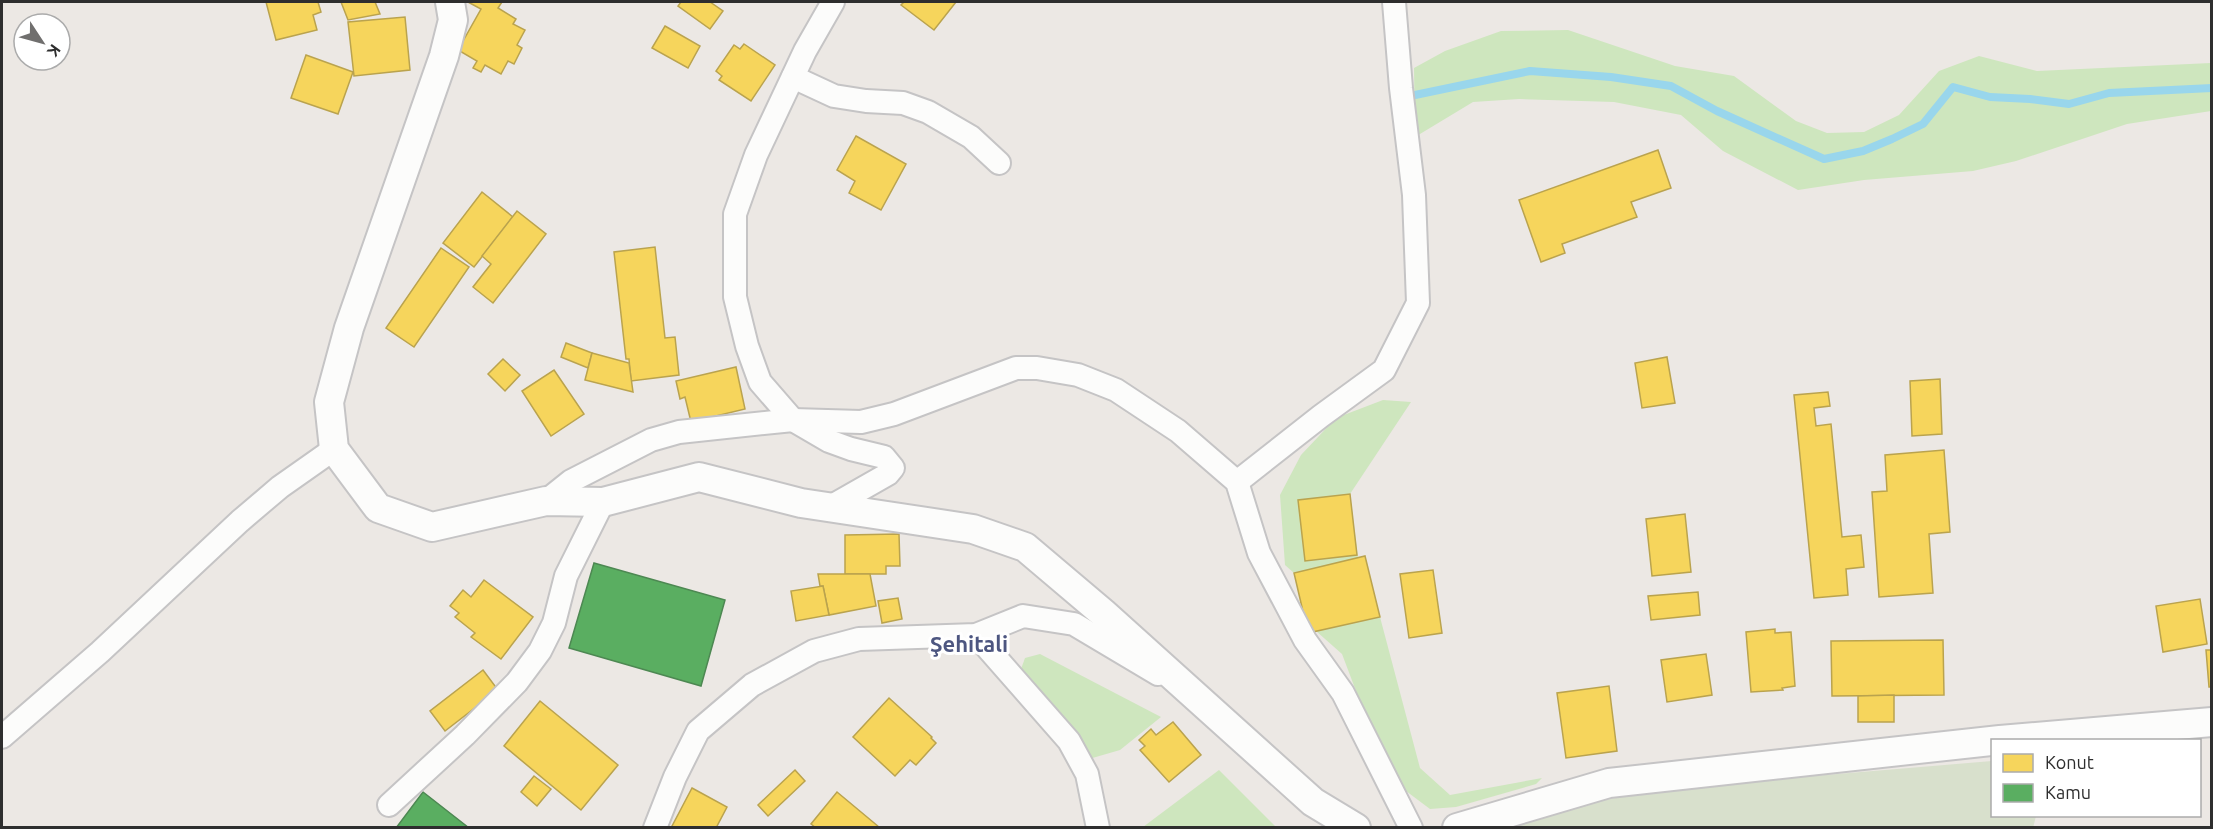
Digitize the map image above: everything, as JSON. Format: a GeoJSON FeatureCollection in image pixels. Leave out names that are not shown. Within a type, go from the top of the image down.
{"type":"FeatureCollection","features":[{"type":"Feature","properties":{"kind":"street"},"geometry":{"type":"LineString","coordinates":[[450,2],[453,20],[444,56],[349,328],[329,402],[334,449],[378,508],[432,527],[546,501],[603,502],[699,477],[801,503],[973,529],[1025,547],[1313,802],[1356,828]]}},
{"type":"Feature","properties":{"kind":"street"},"geometry":{"type":"LineString","coordinates":[[830,507],[888,474],[893,468],[884,457],[829,441],[793,420],[760,382],[747,346],[735,297],[735,214],[756,155],[824,14],[832,2]]}},
{"type":"Feature","properties":{"kind":"street"},"geometry":{"type":"LineString","coordinates":[[1237,482],[1320,416],[1384,370],[1418,303],[1414,195],[1401,88],[1394,2]]}},
{"type":"Feature","properties":{"kind":"street"},"geometry":{"type":"LineString","coordinates":[[793,77],[834,96],[903,103],[928,112],[972,137],[999,163]]}},
{"type":"Feature","properties":{"kind":"street"},"geometry":{"type":"LineString","coordinates":[[546,501],[571,482],[651,440],[680,432],[793,420],[861,422],[894,414],[1016,368],[1037,368],[1078,375],[1116,390],[1178,431],[1237,482],[1259,553],[1305,640],[1343,693],[1411,828]]}},
{"type":"Feature","properties":{"kind":"street"},"geometry":{"type":"LineString","coordinates":[[2,737],[100,652],[240,521],[280,487],[334,449]]}},
{"type":"Feature","properties":{"kind":"street"},"geometry":{"type":"LineString","coordinates":[[389,805],[510,690],[540,651],[554,623],[566,576],[603,502]]}},
{"type":"Feature","properties":{"kind":"street"},"geometry":{"type":"LineString","coordinates":[[655,828],[675,777],[698,731],[752,685],[814,651],[859,639],[976,635],[1023,616],[1074,624],[1198,698]]}},
{"type":"Feature","properties":{"kind":"street"},"geometry":{"type":"LineString","coordinates":[[976,635],[1069,741],[1087,774],[1098,828]]}},
{"type":"Feature","properties":{"kind":"street"},"geometry":{"type":"LineString","coordinates":[[2012,739],[2211,722]]}},
{"type":"Feature","properties":{"kind":"street"},"geometry":{"type":"LineString","coordinates":[[1457,828],[1609,783],[1991,741]]}},
{"type":"Feature","properties":{"kind":"green space"},"geometry":{"type":"Polygon","coordinates":[[[1568,30],[1675,66],[1734,76],[1796,121],[1827,133],[1864,132],[1899,115],[1939,71],[1979,56],[2037,71],[2211,63],[2211,111],[2127,124],[2016,161],[1973,171],[1864,180],[1798,190],[1723,151],[1681,115],[1614,102],[1519,99],[1473,102],[1415,137],[1414,68],[1445,51],[1501,31],[1568,30]]]}},
{"type":"Feature","properties":{"kind":"green space"},"geometry":{"type":"Polygon","coordinates":[[[1383,400],[1411,402],[1350,494],[1358,558],[1294,573],[1285,565],[1280,495],[1301,455],[1336,418],[1383,400]]]}},
{"type":"Feature","properties":{"kind":"green space"},"geometry":{"type":"Polygon","coordinates":[[[1380,617],[1420,768],[1450,795],[1542,778],[1536,784],[1456,807],[1430,809],[1406,791],[1370,728],[1342,654],[1316,631],[1380,617]]]}},
{"type":"Feature","properties":{"kind":"green space"},"geometry":{"type":"Polygon","coordinates":[[[1040,654],[1161,717],[1120,750],[1089,759],[1021,669],[1025,658],[1040,654]]]}},
{"type":"Feature","properties":{"kind":"green space"},"geometry":{"type":"Polygon","coordinates":[[[1991,761],[1991,817],[2036,817],[2033,828],[1502,828],[1578,805],[1670,788],[1991,761]]]}},
{"type":"Feature","properties":{"kind":"green space"},"geometry":{"type":"Polygon","coordinates":[[[1219,770],[1276,827],[1143,827],[1219,770]]]}},
{"type":"Feature","properties":{"kind":"building: Konut"},"geometry":{"type":"Polygon","coordinates":[[[266,2],[318,2],[321,12],[313,15],[317,30],[276,40],[266,2]]]}},
{"type":"Feature","properties":{"kind":"building: Konut"},"geometry":{"type":"Polygon","coordinates":[[[341,2],[375,2],[380,14],[348,20],[341,2]]]}},
{"type":"Feature","properties":{"kind":"building: Konut"},"geometry":{"type":"Polygon","coordinates":[[[468,2],[502,2],[498,8],[516,19],[513,24],[525,30],[517,45],[522,48],[514,64],[508,61],[501,74],[485,65],[481,72],[473,68],[477,61],[458,50],[481,9],[468,2]]]}},
{"type":"Feature","properties":{"kind":"building: Konut"},"geometry":{"type":"Polygon","coordinates":[[[681,2],[710,2],[723,11],[710,29],[678,6],[681,2]]]}},
{"type":"Feature","properties":{"kind":"building: Konut"},"geometry":{"type":"Polygon","coordinates":[[[904,2],[956,2],[934,30],[901,5],[904,2]]]}},
{"type":"Feature","properties":{"kind":"building: Konut"},"geometry":{"type":"Polygon","coordinates":[[[405,17],[410,70],[354,76],[348,22],[405,17]]]}},
{"type":"Feature","properties":{"kind":"building: Konut"},"geometry":{"type":"Polygon","coordinates":[[[665,26],[700,46],[688,68],[652,48],[665,26]]]}},
{"type":"Feature","properties":{"kind":"building: Konut"},"geometry":{"type":"Polygon","coordinates":[[[744,44],[775,65],[751,101],[719,80],[722,76],[716,71],[734,45],[740,49],[744,44]]]}},
{"type":"Feature","properties":{"kind":"building: Konut"},"geometry":{"type":"Polygon","coordinates":[[[306,55],[353,72],[338,114],[291,98],[306,55]]]}},
{"type":"Feature","properties":{"kind":"building: Konut"},"geometry":{"type":"Polygon","coordinates":[[[856,136],[906,164],[881,210],[849,193],[855,181],[837,170],[856,136]]]}},
{"type":"Feature","properties":{"kind":"building: Konut"},"geometry":{"type":"Polygon","coordinates":[[[1658,150],[1671,188],[1631,202],[1637,217],[1562,244],[1565,253],[1541,262],[1519,200],[1658,150]]]}},
{"type":"Feature","properties":{"kind":"building: Konut"},"geometry":{"type":"Polygon","coordinates":[[[482,192],[513,217],[474,267],[443,243],[482,192]]]}},
{"type":"Feature","properties":{"kind":"building: Konut"},"geometry":{"type":"Polygon","coordinates":[[[517,211],[546,234],[493,303],[473,287],[491,264],[482,256],[517,211]]]}},
{"type":"Feature","properties":{"kind":"building: Konut"},"geometry":{"type":"Polygon","coordinates":[[[655,247],[665,338],[675,337],[679,375],[631,381],[629,359],[626,359],[614,252],[655,247]]]}},
{"type":"Feature","properties":{"kind":"building: Konut"},"geometry":{"type":"Polygon","coordinates":[[[441,248],[469,267],[414,347],[386,328],[441,248]]]}},
{"type":"Feature","properties":{"kind":"building: Konut"},"geometry":{"type":"Polygon","coordinates":[[[566,343],[592,353],[588,368],[561,357],[566,343]]]}},
{"type":"Feature","properties":{"kind":"building: Konut"},"geometry":{"type":"Polygon","coordinates":[[[592,353],[629,363],[633,392],[585,380],[592,353]]]}},
{"type":"Feature","properties":{"kind":"building: Konut"},"geometry":{"type":"Polygon","coordinates":[[[1667,357],[1675,403],[1642,408],[1635,363],[1667,357]]]}},
{"type":"Feature","properties":{"kind":"building: Konut"},"geometry":{"type":"Polygon","coordinates":[[[503,359],[520,375],[505,391],[488,374],[503,359]]]}},
{"type":"Feature","properties":{"kind":"building: Konut"},"geometry":{"type":"Polygon","coordinates":[[[736,367],[745,409],[691,422],[685,397],[680,399],[676,381],[736,367]]]}},
{"type":"Feature","properties":{"kind":"building: Konut"},"geometry":{"type":"Polygon","coordinates":[[[554,370],[584,414],[551,436],[522,391],[554,370]]]}},
{"type":"Feature","properties":{"kind":"building: Konut"},"geometry":{"type":"Polygon","coordinates":[[[1940,379],[1942,434],[1912,436],[1910,381],[1940,379]]]}},
{"type":"Feature","properties":{"kind":"building: Konut"},"geometry":{"type":"Polygon","coordinates":[[[1828,392],[1830,406],[1814,408],[1816,426],[1831,424],[1842,537],[1861,535],[1864,567],[1846,569],[1848,595],[1814,598],[1794,395],[1828,392]]]}},
{"type":"Feature","properties":{"kind":"building: Konut"},"geometry":{"type":"Polygon","coordinates":[[[1944,450],[1950,532],[1929,534],[1933,593],[1879,597],[1872,492],[1887,491],[1885,455],[1944,450]]]}},
{"type":"Feature","properties":{"kind":"building: Konut"},"geometry":{"type":"Polygon","coordinates":[[[1350,494],[1357,555],[1305,561],[1298,500],[1350,494]]]}},
{"type":"Feature","properties":{"kind":"building: Konut"},"geometry":{"type":"Polygon","coordinates":[[[1685,514],[1691,572],[1652,576],[1646,519],[1685,514]]]}},
{"type":"Feature","properties":{"kind":"building: Konut"},"geometry":{"type":"Polygon","coordinates":[[[899,534],[900,566],[886,566],[886,574],[845,574],[845,535],[899,534]]]}},
{"type":"Feature","properties":{"kind":"building: Konut"},"geometry":{"type":"Polygon","coordinates":[[[1365,556],[1380,617],[1308,633],[1294,573],[1365,556]]]}},
{"type":"Feature","properties":{"kind":"building: Konut"},"geometry":{"type":"Polygon","coordinates":[[[1433,570],[1442,633],[1409,638],[1400,574],[1433,570]]]}},
{"type":"Feature","properties":{"kind":"building: Konut"},"geometry":{"type":"Polygon","coordinates":[[[818,574],[870,574],[876,606],[829,615],[818,574]]]}},
{"type":"Feature","properties":{"kind":"building: Konut"},"geometry":{"type":"Polygon","coordinates":[[[484,580],[533,617],[501,659],[471,637],[475,633],[455,617],[459,613],[450,606],[463,590],[471,597],[484,580]]]}},
{"type":"Feature","properties":{"kind":"building: Konut"},"geometry":{"type":"Polygon","coordinates":[[[823,586],[829,615],[796,621],[791,591],[823,586]]]}},
{"type":"Feature","properties":{"kind":"building: Konut"},"geometry":{"type":"Polygon","coordinates":[[[1698,592],[1700,615],[1651,620],[1648,596],[1698,592]]]}},
{"type":"Feature","properties":{"kind":"building: Konut"},"geometry":{"type":"Polygon","coordinates":[[[898,598],[902,619],[882,623],[878,601],[898,598]]]}},
{"type":"Feature","properties":{"kind":"building: Konut"},"geometry":{"type":"Polygon","coordinates":[[[2200,599],[2207,644],[2163,652],[2156,606],[2200,599]]]}},
{"type":"Feature","properties":{"kind":"building: Konut"},"geometry":{"type":"Polygon","coordinates":[[[1775,629],[1775,633],[1791,632],[1795,686],[1782,688],[1783,690],[1751,692],[1746,632],[1775,629]]]}},
{"type":"Feature","properties":{"kind":"building: Konut"},"geometry":{"type":"Polygon","coordinates":[[[1943,640],[1944,695],[1832,696],[1831,641],[1943,640]]]}},
{"type":"Feature","properties":{"kind":"building: Konut"},"geometry":{"type":"Polygon","coordinates":[[[2206,650],[2212,650],[2212,687],[2209,687],[2206,650]]]}},
{"type":"Feature","properties":{"kind":"building: Konut"},"geometry":{"type":"Polygon","coordinates":[[[1706,654],[1712,695],[1667,702],[1661,660],[1706,654]]]}},
{"type":"Feature","properties":{"kind":"building: Konut"},"geometry":{"type":"Polygon","coordinates":[[[483,670],[498,690],[445,731],[430,711],[483,670]]]}},
{"type":"Feature","properties":{"kind":"building: Konut"},"geometry":{"type":"Polygon","coordinates":[[[1609,686],[1617,751],[1566,758],[1557,693],[1609,686]]]}},
{"type":"Feature","properties":{"kind":"building: Konut"},"geometry":{"type":"Polygon","coordinates":[[[1894,695],[1894,722],[1858,722],[1858,696],[1894,695]]]}},
{"type":"Feature","properties":{"kind":"building: Konut"},"geometry":{"type":"Polygon","coordinates":[[[889,698],[936,743],[916,765],[910,760],[895,776],[853,737],[889,698]]]}},
{"type":"Feature","properties":{"kind":"building: Konut"},"geometry":{"type":"Polygon","coordinates":[[[540,701],[618,765],[581,810],[504,746],[540,701]]]}},
{"type":"Feature","properties":{"kind":"building: Konut"},"geometry":{"type":"Polygon","coordinates":[[[1173,722],[1201,755],[1169,782],[1140,750],[1145,746],[1139,740],[1151,729],[1156,735],[1173,722]]]}},
{"type":"Feature","properties":{"kind":"building: Konut"},"geometry":{"type":"Polygon","coordinates":[[[795,770],[805,781],[768,816],[758,805],[795,770]]]}},
{"type":"Feature","properties":{"kind":"building: Konut"},"geometry":{"type":"Polygon","coordinates":[[[534,776],[551,789],[537,806],[521,792],[534,776]]]}},
{"type":"Feature","properties":{"kind":"building: Konut"},"geometry":{"type":"Polygon","coordinates":[[[692,788],[727,807],[716,828],[671,828],[692,788]]]}},
{"type":"Feature","properties":{"kind":"building: Konut"},"geometry":{"type":"Polygon","coordinates":[[[837,792],[879,828],[816,828],[811,824],[837,792]]]}},
{"type":"Feature","properties":{"kind":"building: Kamu"},"geometry":{"type":"Polygon","coordinates":[[[594,563],[725,600],[701,686],[569,648],[594,563]]]}},
{"type":"Feature","properties":{"kind":"building: Kamu"},"geometry":{"type":"Polygon","coordinates":[[[423,792],[469,828],[396,828],[423,792]]]}},
{"type":"Feature","properties":{"kind":"waterway"},"geometry":{"type":"LineString","coordinates":[[1415,95],[1530,71],[1611,77],[1671,86],[1717,111],[1824,159],[1863,151],[1923,124],[1953,87],[1990,97],[2069,104],[2109,93],[2212,88]]}},
{"type":"Feature","properties":{"kind":"district","name":"Şehitali"},"geometry":{"type":"Point","coordinates":[969,643]}}]}
